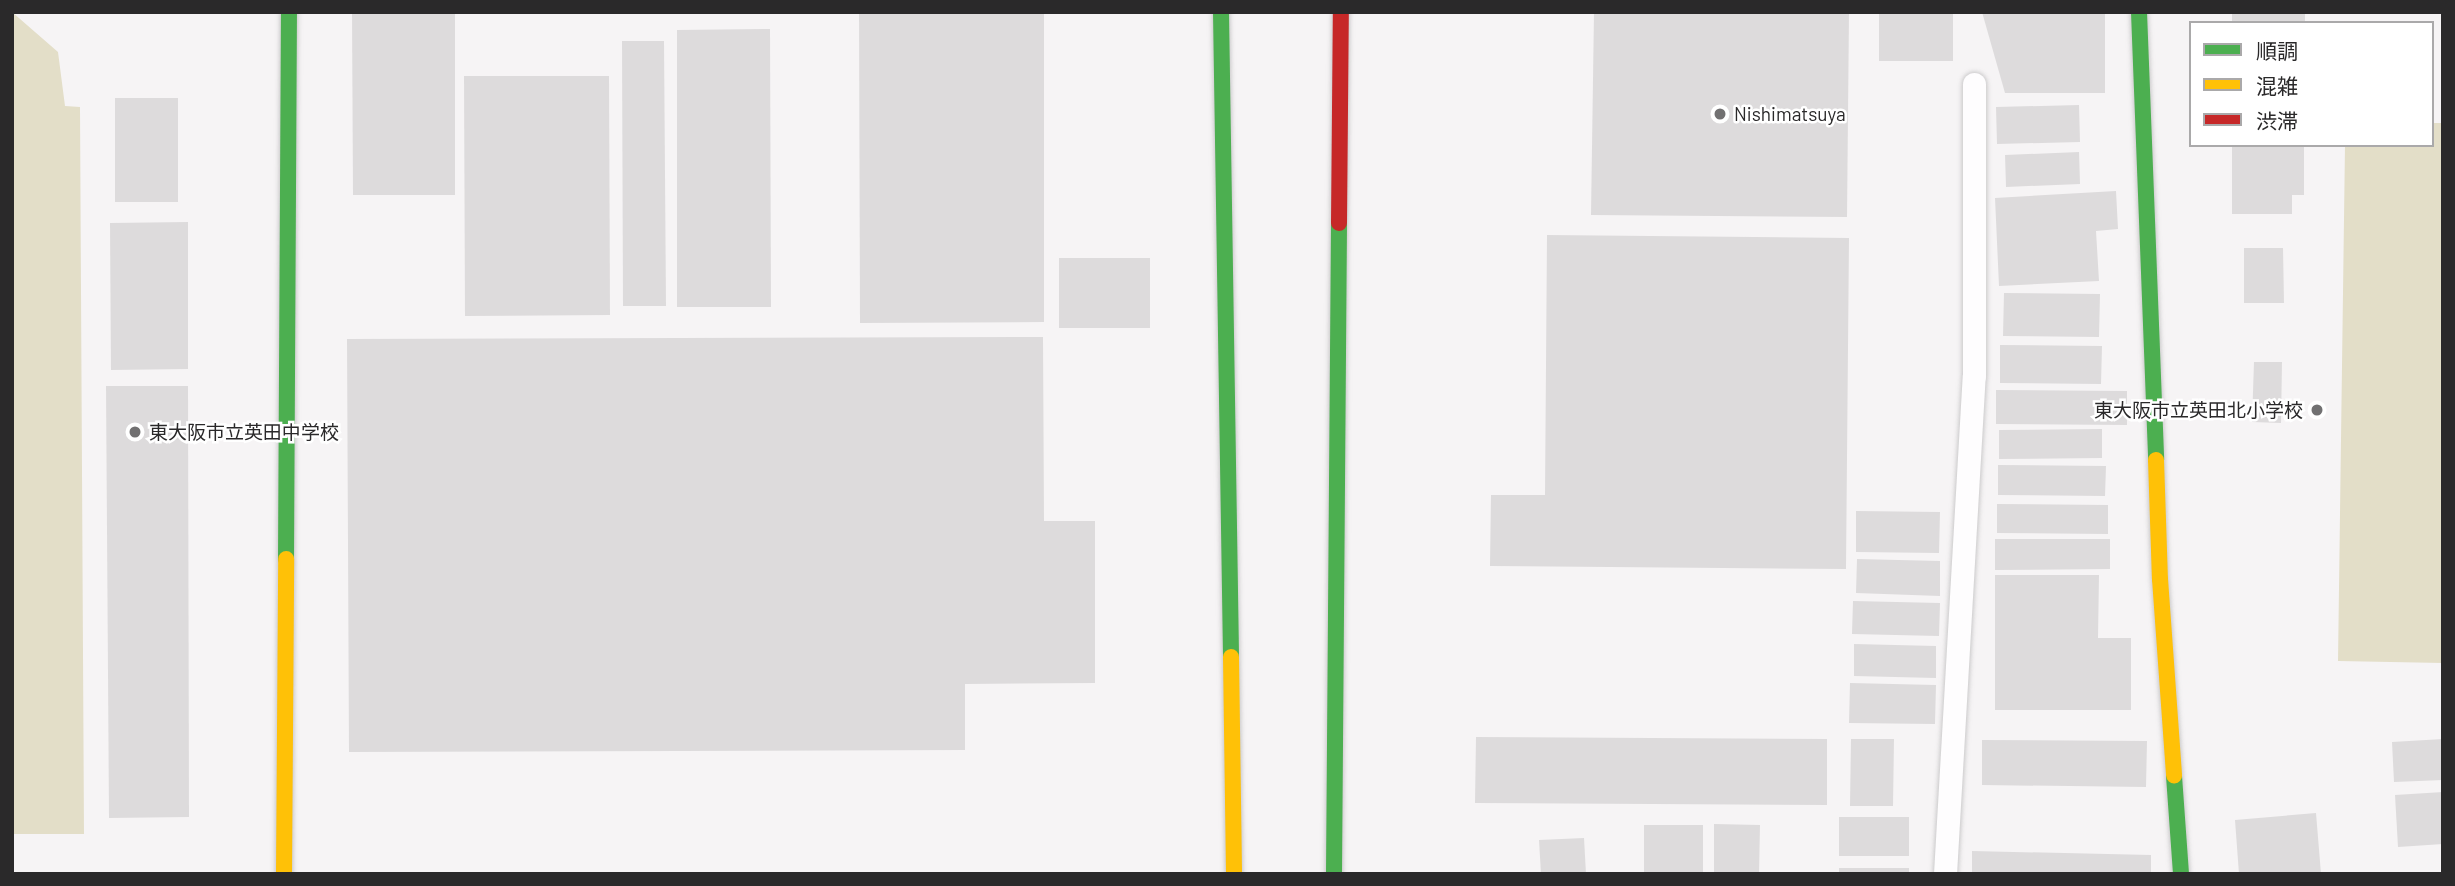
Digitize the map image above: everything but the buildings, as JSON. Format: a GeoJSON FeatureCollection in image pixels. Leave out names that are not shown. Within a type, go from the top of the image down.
{"type":"FeatureCollection","features":[{"type":"Feature","properties":{"kind":"street"},"geometry":{"type":"LineString","coordinates":[[284,874],[289,12]]}},
{"type":"Feature","properties":{"kind":"street"},"geometry":{"type":"LineString","coordinates":[[1221,12],[1234,874]]}},
{"type":"Feature","properties":{"kind":"street"},"geometry":{"type":"LineString","coordinates":[[1334,874],[1341,12]]}},
{"type":"Feature","properties":{"kind":"street"},"geometry":{"type":"LineString","coordinates":[[2138,12],[2160,579],[2181,874]]}},
{"type":"Feature","properties":{"kind":"lane"},"geometry":{"type":"LineString","coordinates":[[1945,874],[1974,376],[1974,84]]}},
{"type":"Feature","properties":{"kind":"shaded area"},"geometry":{"type":"Polygon","coordinates":[[[12,12],[58,52],[65,106],[80,107],[84,834],[12,834],[12,12]]]}},
{"type":"Feature","properties":{"kind":"shaded area"},"geometry":{"type":"Polygon","coordinates":[[[2434,123],[2443,123],[2443,663],[2338,661],[2345,147],[2434,147],[2434,123]]]}},
{"type":"Feature","properties":{"kind":"traffic: fast"},"geometry":{"type":"LineString","coordinates":[[286,559],[289,12]]}},
{"type":"Feature","properties":{"kind":"traffic: fast"},"geometry":{"type":"LineString","coordinates":[[1221,12],[1231,657]]}},
{"type":"Feature","properties":{"kind":"traffic: fast"},"geometry":{"type":"LineString","coordinates":[[2139,12],[2156,460]]}},
{"type":"Feature","properties":{"kind":"traffic: fast"},"geometry":{"type":"LineString","coordinates":[[1334,874],[1339,223]]}},
{"type":"Feature","properties":{"kind":"traffic: fast"},"geometry":{"type":"LineString","coordinates":[[2174,776],[2181,874]]}},
{"type":"Feature","properties":{"kind":"traffic: slow"},"geometry":{"type":"LineString","coordinates":[[2156,460],[2160,579],[2174,776]]}},
{"type":"Feature","properties":{"kind":"traffic: slow"},"geometry":{"type":"LineString","coordinates":[[284,874],[286,559]]}},
{"type":"Feature","properties":{"kind":"traffic: slow"},"geometry":{"type":"LineString","coordinates":[[1231,657],[1234,874]]}},
{"type":"Feature","properties":{"kind":"traffic: jam"},"geometry":{"type":"LineString","coordinates":[[1339,223],[1341,12]]}},
{"type":"Feature","properties":{"kind":"place","name":"Nishimatsuya"},"geometry":{"type":"Point","coordinates":[1720,114]}},
{"type":"Feature","properties":{"kind":"place","name":"東大阪市立英田北小学校"},"geometry":{"type":"Point","coordinates":[2317,410]}},
{"type":"Feature","properties":{"kind":"place","name":"東大阪市立英田中学校"},"geometry":{"type":"Point","coordinates":[135,432]}}]}
